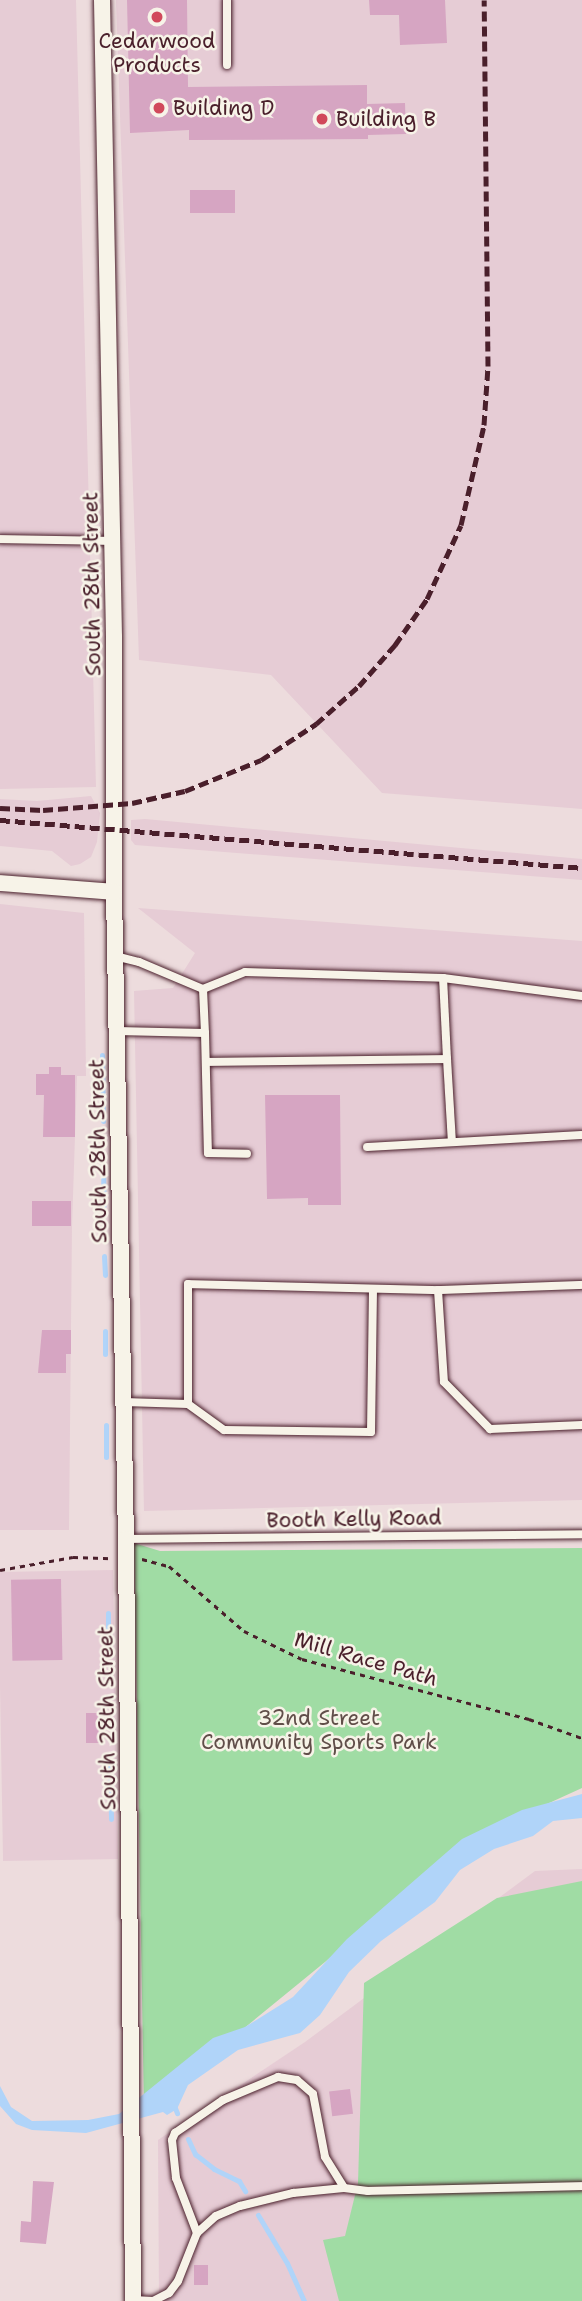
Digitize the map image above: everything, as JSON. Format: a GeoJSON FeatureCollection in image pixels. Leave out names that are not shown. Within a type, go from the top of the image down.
{"type":"FeatureCollection","features":[{"type":"Feature","properties":{"kind":"street","name":"South 28th Street"},"geometry":{"type":"LineString","coordinates":[[102,0],[113,541],[114,892],[126,1539],[134,2301]]}},
{"type":"Feature","properties":{"kind":"street"},"geometry":{"type":"LineString","coordinates":[[0,883],[114,892]]}},
{"type":"Feature","properties":{"kind":"lane"},"geometry":{"type":"LineString","coordinates":[[227,0],[228,65]]}},
{"type":"Feature","properties":{"kind":"lane"},"geometry":{"type":"LineString","coordinates":[[0,539],[113,541]]}},
{"type":"Feature","properties":{"kind":"lane"},"geometry":{"type":"LineString","coordinates":[[116,956],[139,962],[203,989],[245,972],[443,978],[582,996]]}},
{"type":"Feature","properties":{"kind":"lane"},"geometry":{"type":"LineString","coordinates":[[443,978],[452,1142]]}},
{"type":"Feature","properties":{"kind":"lane"},"geometry":{"type":"LineString","coordinates":[[203,989],[208,1153],[247,1154]]}},
{"type":"Feature","properties":{"kind":"lane"},"geometry":{"type":"LineString","coordinates":[[117,1031],[205,1033]]}},
{"type":"Feature","properties":{"kind":"lane"},"geometry":{"type":"LineString","coordinates":[[206,1062],[447,1059]]}},
{"type":"Feature","properties":{"kind":"lane"},"geometry":{"type":"LineString","coordinates":[[368,1147],[582,1135]]}},
{"type":"Feature","properties":{"kind":"lane"},"geometry":{"type":"LineString","coordinates":[[188,1404],[188,1284],[438,1290],[582,1285]]}},
{"type":"Feature","properties":{"kind":"lane"},"geometry":{"type":"LineString","coordinates":[[124,1402],[188,1404],[224,1430],[371,1432],[373,1289]]}},
{"type":"Feature","properties":{"kind":"lane"},"geometry":{"type":"LineString","coordinates":[[438,1290],[444,1382],[490,1429],[582,1425]]}},
{"type":"Feature","properties":{"kind":"lane","name":"Booth Kelly Road"},"geometry":{"type":"LineString","coordinates":[[126,1539],[582,1534]]}},
{"type":"Feature","properties":{"kind":"lane"},"geometry":{"type":"LineString","coordinates":[[197,2233],[176,2178],[172,2140],[175,2133],[223,2100],[278,2077],[297,2080],[313,2094],[326,2157],[344,2188]]}},
{"type":"Feature","properties":{"kind":"lane"},"geometry":{"type":"LineString","coordinates":[[134,2301],[153,2301],[169,2292],[178,2281],[197,2233],[216,2216],[240,2206],[293,2193],[344,2188],[368,2191],[582,2186]]}},
{"type":"Feature","properties":{"kind":"path","name":"Mill Race Path"},"geometry":{"type":"LineString","coordinates":[[0,1570],[73,1557],[145,1559],[169,1566],[244,1631],[302,1659],[529,1719],[582,1738]]}},
{"type":"Feature","properties":{"kind":"shaded area"},"geometry":{"type":"Polygon","coordinates":[[[0,0],[76,0],[96,787],[0,789],[0,0]]]}},
{"type":"Feature","properties":{"kind":"shaded area"},"geometry":{"type":"Polygon","coordinates":[[[116,0],[582,0],[582,809],[382,793],[271,675],[139,660],[116,0]]]}},
{"type":"Feature","properties":{"kind":"shaded area"},"geometry":{"type":"Polygon","coordinates":[[[91,796],[100,813],[97,842],[91,857],[80,864],[71,866],[52,851],[0,846],[0,799],[37,801],[91,796]]]}},
{"type":"Feature","properties":{"kind":"shaded area"},"geometry":{"type":"Polygon","coordinates":[[[145,819],[582,859],[582,880],[135,845],[131,840],[131,820],[145,819]]]}},
{"type":"Feature","properties":{"kind":"shaded area"},"geometry":{"type":"Polygon","coordinates":[[[0,904],[84,913],[86,1076],[77,1076],[72,1226],[69,1530],[0,1530],[0,904]]]}},
{"type":"Feature","properties":{"kind":"shaded area"},"geometry":{"type":"Polygon","coordinates":[[[138,908],[582,941],[582,1500],[144,1511],[134,991],[173,988],[195,953],[138,908]]]}},
{"type":"Feature","properties":{"kind":"shaded area"},"geometry":{"type":"Polygon","coordinates":[[[113,1570],[118,1859],[3,1861],[0,1572],[113,1570]]]}},
{"type":"Feature","properties":{"kind":"shaded area"},"geometry":{"type":"Polygon","coordinates":[[[582,1869],[582,2301],[159,2301],[158,2140],[305,2042],[535,1871],[582,1869]]]}},
{"type":"Feature","properties":{"kind":"green space","name":"32nd Street Community Sports Park"},"geometry":{"type":"Polygon","coordinates":[[[134,1543],[160,1551],[582,1548],[582,1788],[464,1842],[325,1962],[144,2110],[134,1543]]]}},
{"type":"Feature","properties":{"kind":"green space"},"geometry":{"type":"Polygon","coordinates":[[[582,1881],[582,2301],[339,2301],[323,2240],[345,2236],[358,2183],[364,1983],[497,1898],[582,1881]]]}},
{"type":"Feature","properties":{"kind":"water"},"geometry":{"type":"Polygon","coordinates":[[[582,1794],[582,1818],[553,1821],[533,1836],[494,1849],[460,1870],[435,1902],[381,1941],[349,1972],[320,2015],[300,2033],[238,2050],[188,2085],[177,2109],[167,2115],[163,2112],[86,2133],[32,2130],[16,2124],[0,2106],[0,2086],[11,2107],[32,2121],[88,2120],[119,2114],[213,2038],[245,2027],[293,1997],[347,1939],[462,1839],[522,1810],[582,1794]]]}},
{"type":"Feature","properties":{"kind":"building"},"geometry":{"type":"Polygon","coordinates":[[[127,0],[187,0],[188,87],[367,85],[367,104],[405,103],[406,134],[368,135],[368,139],[189,140],[189,130],[130,133],[127,0]]]}},
{"type":"Feature","properties":{"kind":"building"},"geometry":{"type":"Polygon","coordinates":[[[369,0],[445,0],[447,43],[400,45],[399,15],[370,15],[369,0]]]}},
{"type":"Feature","properties":{"kind":"building"},"geometry":{"type":"Polygon","coordinates":[[[190,190],[235,190],[235,213],[190,213],[190,190]]]}},
{"type":"Feature","properties":{"kind":"building"},"geometry":{"type":"Polygon","coordinates":[[[49,1067],[61,1067],[61,1075],[75,1075],[75,1137],[43,1137],[44,1095],[36,1095],[36,1074],[49,1074],[49,1067]]]}},
{"type":"Feature","properties":{"kind":"building"},"geometry":{"type":"Polygon","coordinates":[[[265,1095],[340,1095],[341,1205],[308,1205],[308,1198],[267,1199],[265,1095]]]}},
{"type":"Feature","properties":{"kind":"building"},"geometry":{"type":"Polygon","coordinates":[[[32,1201],[71,1201],[71,1226],[32,1226],[32,1201]]]}},
{"type":"Feature","properties":{"kind":"building"},"geometry":{"type":"Polygon","coordinates":[[[42,1330],[71,1330],[71,1354],[66,1354],[66,1373],[38,1373],[42,1330]]]}},
{"type":"Feature","properties":{"kind":"building"},"geometry":{"type":"Polygon","coordinates":[[[61,1579],[62,1660],[12,1661],[11,1580],[61,1579]]]}},
{"type":"Feature","properties":{"kind":"building"},"geometry":{"type":"Polygon","coordinates":[[[86,1713],[102,1713],[102,1743],[86,1743],[86,1713]]]}},
{"type":"Feature","properties":{"kind":"building"},"geometry":{"type":"Polygon","coordinates":[[[350,2089],[353,2114],[332,2116],[329,2092],[350,2089]]]}},
{"type":"Feature","properties":{"kind":"building"},"geometry":{"type":"Polygon","coordinates":[[[33,2181],[54,2182],[46,2244],[20,2242],[21,2221],[31,2222],[33,2181]]]}},
{"type":"Feature","properties":{"kind":"building"},"geometry":{"type":"Polygon","coordinates":[[[194,2265],[208,2265],[208,2285],[194,2285],[194,2265]]]}},
{"type":"Feature","properties":{"kind":"waterway"},"geometry":{"type":"LineString","coordinates":[[102,1055],[103,1121]]}},
{"type":"Feature","properties":{"kind":"waterway"},"geometry":{"type":"LineString","coordinates":[[103,1166],[104,1205]]}},
{"type":"Feature","properties":{"kind":"waterway"},"geometry":{"type":"LineString","coordinates":[[104,1256],[105,1275]]}},
{"type":"Feature","properties":{"kind":"waterway"},"geometry":{"type":"LineString","coordinates":[[105,1331],[105,1354]]}},
{"type":"Feature","properties":{"kind":"waterway"},"geometry":{"type":"LineString","coordinates":[[106,1425],[106,1457]]}},
{"type":"Feature","properties":{"kind":"waterway"},"geometry":{"type":"LineString","coordinates":[[108,1613],[108,1634]]}},
{"type":"Feature","properties":{"kind":"waterway"},"geometry":{"type":"LineString","coordinates":[[110,1767],[111,1819]]}},
{"type":"Feature","properties":{"kind":"waterway"},"geometry":{"type":"LineString","coordinates":[[173,2103],[177,2113]]}},
{"type":"Feature","properties":{"kind":"waterway"},"geometry":{"type":"LineString","coordinates":[[188,2139],[195,2154],[214,2169],[239,2181],[245,2191]]}},
{"type":"Feature","properties":{"kind":"waterway"},"geometry":{"type":"LineString","coordinates":[[258,2215],[287,2263],[304,2301]]}},
{"type":"Feature","properties":{"kind":"railway"},"geometry":{"type":"LineString","coordinates":[[0,808],[43,810],[132,803],[185,791],[261,760],[316,724],[359,686],[395,645],[427,599],[461,525],[484,425],[488,366],[484,0]]}},
{"type":"Feature","properties":{"kind":"railway"},"geometry":{"type":"LineString","coordinates":[[0,820],[582,868]]}},
{"type":"Feature","properties":{"kind":"place","name":"Cedarwood Products"},"geometry":{"type":"Point","coordinates":[157,17]}},
{"type":"Feature","properties":{"kind":"place","name":"Building D"},"geometry":{"type":"Point","coordinates":[159,108]}},
{"type":"Feature","properties":{"kind":"place","name":"Building B"},"geometry":{"type":"Point","coordinates":[322,119]}}]}
